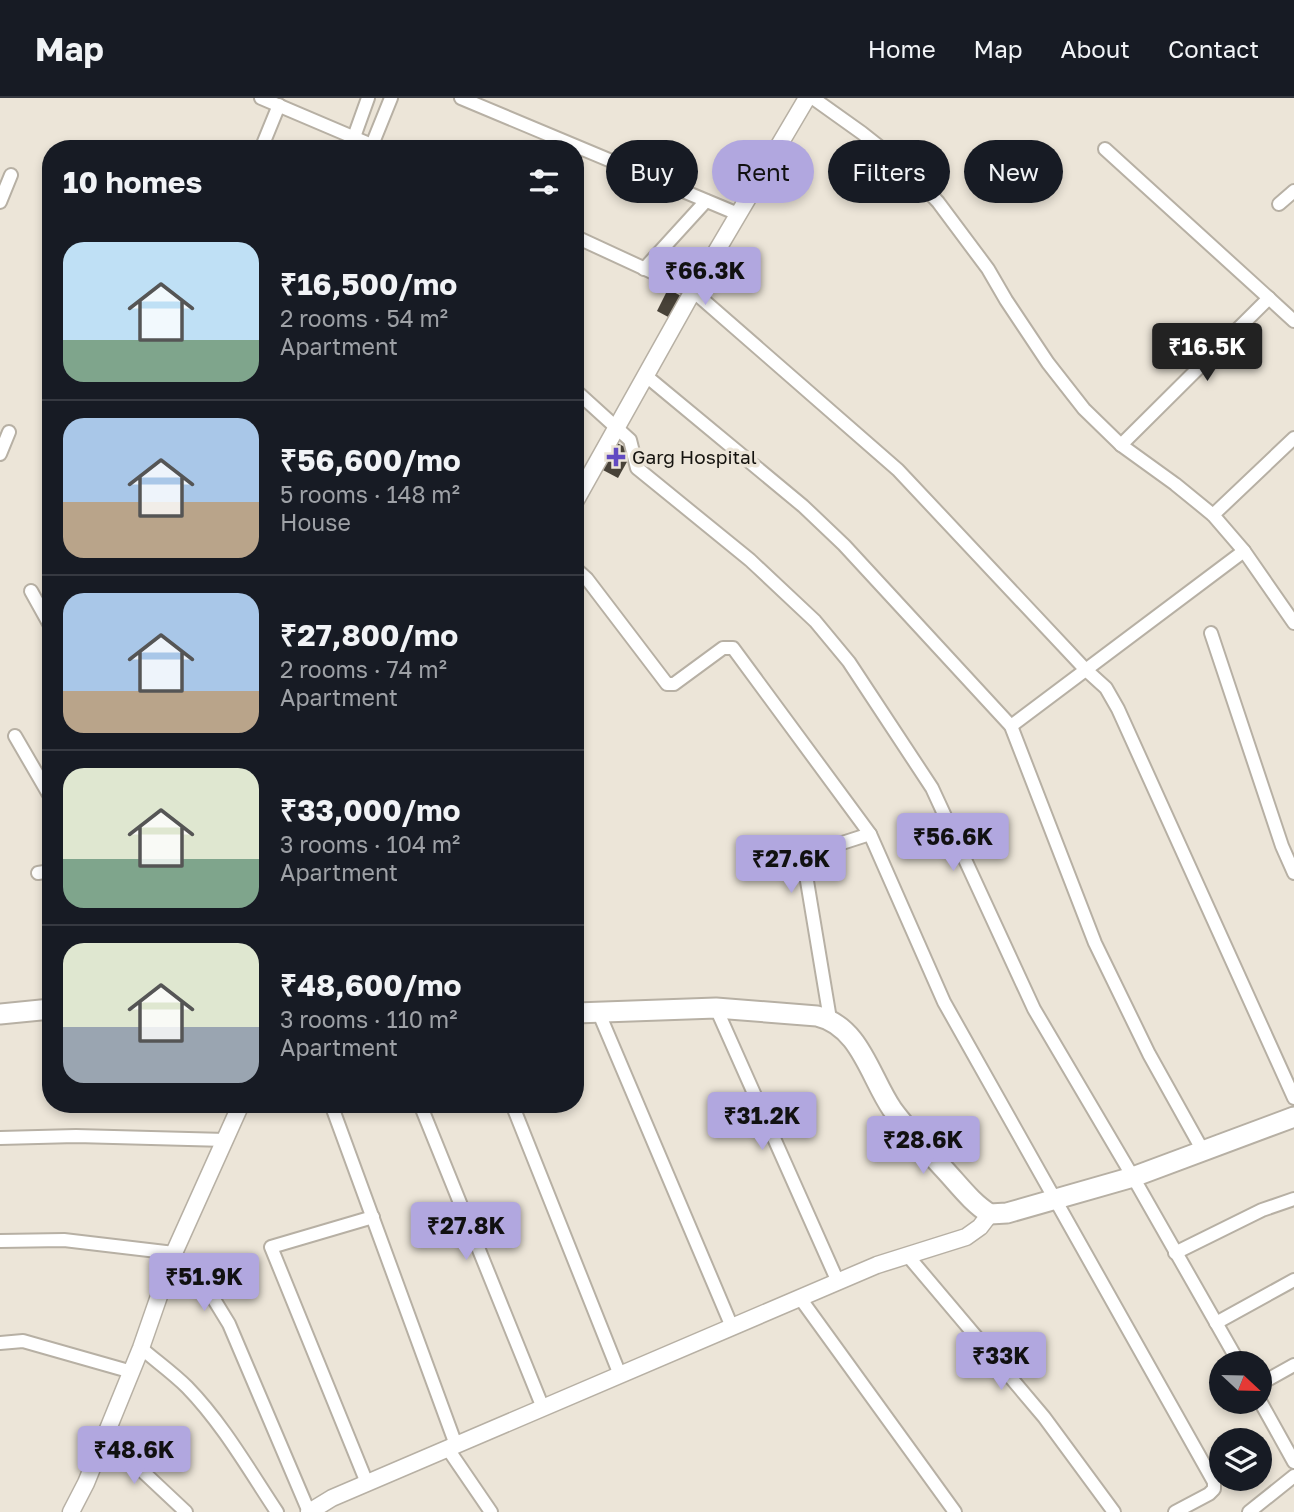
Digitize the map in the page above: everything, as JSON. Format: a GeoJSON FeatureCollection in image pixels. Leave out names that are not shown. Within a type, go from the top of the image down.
{"type":"FeatureCollection","features":[{"type":"Feature","properties":{"kind":"main road"},"geometry":{"type":"LineString","coordinates":[[584,1012],[716,1008],[830,1019],[843,1028],[854,1041],[890,1107],[916,1141],[970,1199],[990,1214],[1007,1213],[1133,1177],[1294,1117]]}},
{"type":"Feature","properties":{"kind":"main road"},"geometry":{"type":"LineString","coordinates":[[0,1014],[42,1010]]}},
{"type":"Feature","properties":{"kind":"street"},"geometry":{"type":"LineString","coordinates":[[261,98],[361,140]]}},
{"type":"Feature","properties":{"kind":"street"},"geometry":{"type":"LineString","coordinates":[[354,137],[368,98]]}},
{"type":"Feature","properties":{"kind":"street"},"geometry":{"type":"LineString","coordinates":[[378,140],[391,98]]}},
{"type":"Feature","properties":{"kind":"street"},"geometry":{"type":"LineString","coordinates":[[461,98],[561,140]]}},
{"type":"Feature","properties":{"kind":"street"},"geometry":{"type":"LineString","coordinates":[[584,485],[693,291],[807,98]]}},
{"type":"Feature","properties":{"kind":"street"},"geometry":{"type":"LineString","coordinates":[[813,98],[905,167],[938,202],[988,269],[1048,363],[1084,409],[1121,445],[1184,490],[1213,515],[1244,551],[1294,623]]}},
{"type":"Feature","properties":{"kind":"street"},"geometry":{"type":"LineString","coordinates":[[265,140],[279,106]]}},
{"type":"Feature","properties":{"kind":"street"},"geometry":{"type":"LineString","coordinates":[[1105,149],[1294,321]]}},
{"type":"Feature","properties":{"kind":"street"},"geometry":{"type":"LineString","coordinates":[[584,150],[738,214]]}},
{"type":"Feature","properties":{"kind":"street"},"geometry":{"type":"LineString","coordinates":[[0,202],[11,175]]}},
{"type":"Feature","properties":{"kind":"street"},"geometry":{"type":"LineString","coordinates":[[1279,204],[1294,191]]}},
{"type":"Feature","properties":{"kind":"street"},"geometry":{"type":"LineString","coordinates":[[644,269],[706,201]]}},
{"type":"Feature","properties":{"kind":"street"},"geometry":{"type":"LineString","coordinates":[[584,241],[693,291],[898,470],[1106,688],[1294,1098]]}},
{"type":"Feature","properties":{"kind":"street"},"geometry":{"type":"LineString","coordinates":[[1121,445],[1269,298]]}},
{"type":"Feature","properties":{"kind":"street"},"geometry":{"type":"LineString","coordinates":[[645,375],[803,506],[1011,726],[1096,943],[1149,1054],[1203,1151]]}},
{"type":"Feature","properties":{"kind":"street"},"geometry":{"type":"LineString","coordinates":[[584,398],[630,440],[637,468],[750,560],[815,621],[849,662],[932,788],[1034,1010],[1231,1351]]}},
{"type":"Feature","properties":{"kind":"street"},"geometry":{"type":"LineString","coordinates":[[0,454],[9,432]]}},
{"type":"Feature","properties":{"kind":"street"},"geometry":{"type":"LineString","coordinates":[[1213,515],[1294,438]]}},
{"type":"Feature","properties":{"kind":"street"},"geometry":{"type":"LineString","coordinates":[[1011,726],[1244,551]]}},
{"type":"Feature","properties":{"kind":"street"},"geometry":{"type":"LineString","coordinates":[[584,576],[667,684],[674,684],[723,648],[733,648],[870,834],[944,1002],[1214,1482],[1214,1489],[1209,1494],[1175,1512]]}},
{"type":"Feature","properties":{"kind":"street"},"geometry":{"type":"LineString","coordinates":[[31,591],[42,611]]}},
{"type":"Feature","properties":{"kind":"street"},"geometry":{"type":"LineString","coordinates":[[1210,633],[1282,846],[1294,873]]}},
{"type":"Feature","properties":{"kind":"street"},"geometry":{"type":"LineString","coordinates":[[15,736],[42,782]]}},
{"type":"Feature","properties":{"kind":"street"},"geometry":{"type":"LineString","coordinates":[[830,1019],[804,863],[811,853],[870,834]]}},
{"type":"Feature","properties":{"kind":"street"},"geometry":{"type":"LineString","coordinates":[[716,1008],[838,1282]]}},
{"type":"Feature","properties":{"kind":"street"},"geometry":{"type":"LineString","coordinates":[[598,1011],[732,1327]]}},
{"type":"Feature","properties":{"kind":"street"},"geometry":{"type":"LineString","coordinates":[[71,1512],[132,1371],[174,1253],[237,1113]]}},
{"type":"Feature","properties":{"kind":"street"},"geometry":{"type":"LineString","coordinates":[[334,1113],[452,1447],[491,1512]]}},
{"type":"Feature","properties":{"kind":"street"},"geometry":{"type":"LineString","coordinates":[[424,1113],[543,1408]]}},
{"type":"Feature","properties":{"kind":"street"},"geometry":{"type":"LineString","coordinates":[[516,1113],[620,1375]]}},
{"type":"Feature","properties":{"kind":"street"},"geometry":{"type":"LineString","coordinates":[[0,1138],[75,1136],[226,1140]]}},
{"type":"Feature","properties":{"kind":"street"},"geometry":{"type":"LineString","coordinates":[[1175,1253],[1262,1210],[1294,1199]]}},
{"type":"Feature","properties":{"kind":"street"},"geometry":{"type":"LineString","coordinates":[[0,1241],[65,1240],[174,1253],[205,1286],[229,1324],[315,1511],[367,1483],[877,1265],[966,1237],[980,1227],[990,1214]]}},
{"type":"Feature","properties":{"kind":"street"},"geometry":{"type":"LineString","coordinates":[[367,1483],[271,1247],[373,1217]]}},
{"type":"Feature","properties":{"kind":"street"},"geometry":{"type":"LineString","coordinates":[[908,1256],[1044,1417],[1114,1512]]}},
{"type":"Feature","properties":{"kind":"street"},"geometry":{"type":"LineString","coordinates":[[1216,1323],[1294,1280]]}},
{"type":"Feature","properties":{"kind":"street"},"geometry":{"type":"LineString","coordinates":[[800,1298],[955,1512]]}},
{"type":"Feature","properties":{"kind":"street"},"geometry":{"type":"LineString","coordinates":[[0,1343],[23,1341],[132,1371]]}},
{"type":"Feature","properties":{"kind":"street"},"geometry":{"type":"LineString","coordinates":[[141,1348],[187,1387],[239,1454],[277,1512]]}},
{"type":"Feature","properties":{"kind":"street"},"geometry":{"type":"LineString","coordinates":[[1272,1377],[1294,1365]]}},
{"type":"Feature","properties":{"kind":"street"},"geometry":{"type":"LineString","coordinates":[[1267,1414],[1294,1462]]}},
{"type":"Feature","properties":{"kind":"street"},"geometry":{"type":"LineString","coordinates":[[105,1436],[186,1512]]}},
{"type":"Feature","properties":{"kind":"street"},"geometry":{"type":"LineString","coordinates":[[1250,1512],[1294,1476]]}},
{"type":"Feature","properties":{"kind":"building"},"geometry":{"type":"Polygon","coordinates":[[[668,289],[683,297],[672,319],[657,311],[668,289]]]}},
{"type":"Feature","properties":{"kind":"building"},"geometry":{"type":"Polygon","coordinates":[[[615,442],[633,451],[618,478],[601,469],[615,442]]]}},
{"type":"Feature","properties":{"kind":"place","name":"Garg Hospital"},"geometry":{"type":"Point","coordinates":[616,457]}}]}
